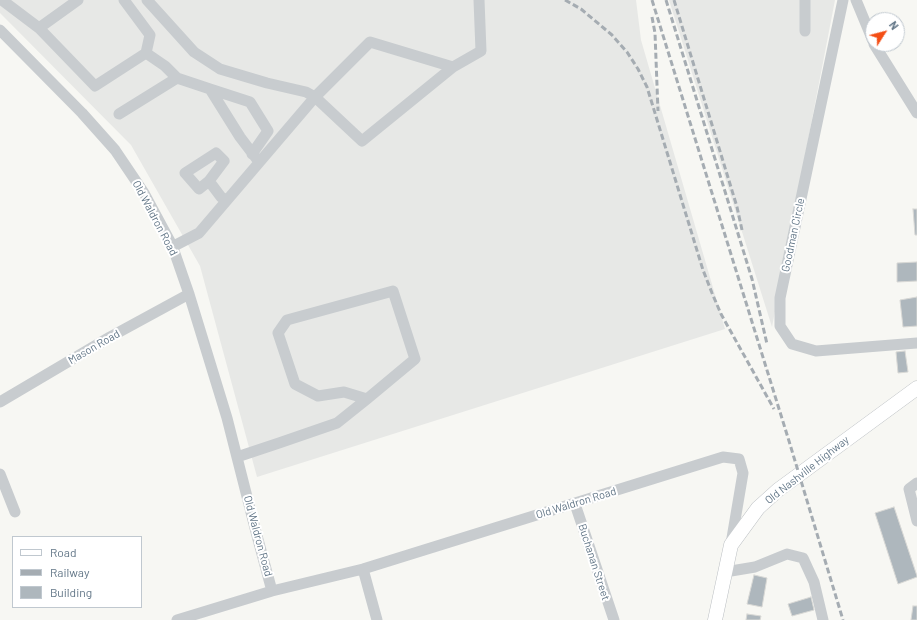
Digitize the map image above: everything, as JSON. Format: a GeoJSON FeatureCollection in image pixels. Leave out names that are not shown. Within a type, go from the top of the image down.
{"type":"FeatureCollection","features":[{"type":"Feature","properties":{"kind":"main road","name":"Old Nashville Highway"},"geometry":{"type":"LineString","coordinates":[[715,620],[731,545],[758,508],[778,490],[917,388]]}},
{"type":"Feature","properties":{"kind":"street"},"geometry":{"type":"LineString","coordinates":[[39,28],[78,0]]}},
{"type":"Feature","properties":{"kind":"street"},"geometry":{"type":"LineString","coordinates":[[5,1],[39,28],[95,86],[146,53],[150,35],[124,0]]}},
{"type":"Feature","properties":{"kind":"street"},"geometry":{"type":"LineString","coordinates":[[147,0],[194,52],[220,69],[267,83],[306,92],[315,97],[362,141],[453,67],[482,51],[479,0]]}},
{"type":"Feature","properties":{"kind":"street"},"geometry":{"type":"LineString","coordinates":[[805,0],[805,32]]}},
{"type":"Feature","properties":{"kind":"street","name":"Goodman Circle"},"geometry":{"type":"LineString","coordinates":[[843,0],[780,298],[780,326],[792,344],[816,351],[917,343]]}},
{"type":"Feature","properties":{"kind":"street"},"geometry":{"type":"LineString","coordinates":[[856,0],[865,22]]}},
{"type":"Feature","properties":{"kind":"street","name":"Old Waldron Road"},"geometry":{"type":"LineString","coordinates":[[1,31],[82,113],[115,150],[144,193],[172,247],[190,294],[227,418],[272,590],[363,569],[723,458],[738,459],[743,473],[731,545]]}},
{"type":"Feature","properties":{"kind":"street"},"geometry":{"type":"LineString","coordinates":[[172,247],[199,233],[226,200],[256,158],[370,42],[453,67]]}},
{"type":"Feature","properties":{"kind":"street"},"geometry":{"type":"LineString","coordinates":[[880,52],[917,113]]}},
{"type":"Feature","properties":{"kind":"street"},"geometry":{"type":"LineString","coordinates":[[146,53],[165,66],[177,78],[250,102],[268,131],[256,158]]}},
{"type":"Feature","properties":{"kind":"street"},"geometry":{"type":"LineString","coordinates":[[119,114],[177,78]]}},
{"type":"Feature","properties":{"kind":"street"},"geometry":{"type":"LineString","coordinates":[[210,89],[240,137],[256,158]]}},
{"type":"Feature","properties":{"kind":"street"},"geometry":{"type":"LineString","coordinates":[[209,181],[221,197],[226,200]]}},
{"type":"Feature","properties":{"kind":"street"},"geometry":{"type":"LineString","coordinates":[[237,457],[337,423],[367,399],[415,359],[393,291],[287,320],[278,333],[295,384],[318,396],[344,392],[367,399]]}},
{"type":"Feature","properties":{"kind":"street","name":"Mason Road"},"geometry":{"type":"LineString","coordinates":[[0,402],[110,337],[190,294]]}},
{"type":"Feature","properties":{"kind":"street"},"geometry":{"type":"LineString","coordinates":[[0,474],[15,512]]}},
{"type":"Feature","properties":{"kind":"street"},"geometry":{"type":"LineString","coordinates":[[917,483],[909,489],[917,521]]}},
{"type":"Feature","properties":{"kind":"street","name":"Buchanan Street"},"geometry":{"type":"LineString","coordinates":[[575,504],[614,620]]}},
{"type":"Feature","properties":{"kind":"street"},"geometry":{"type":"LineString","coordinates":[[725,572],[755,567],[787,554],[803,558],[814,582],[823,620]]}},
{"type":"Feature","properties":{"kind":"street"},"geometry":{"type":"LineString","coordinates":[[363,569],[377,620]]}},
{"type":"Feature","properties":{"kind":"street"},"geometry":{"type":"LineString","coordinates":[[177,620],[272,590]]}},
{"type":"Feature","properties":{"kind":"shaded area"},"geometry":{"type":"Polygon","coordinates":[[[0,0],[636,0],[641,40],[725,329],[257,477],[200,266],[131,145],[0,13],[0,0]]]}},
{"type":"Feature","properties":{"kind":"shaded area"},"geometry":{"type":"Polygon","coordinates":[[[669,0],[835,0],[772,327],[669,0]]]}},
{"type":"Feature","properties":{"kind":"building"},"geometry":{"type":"Polygon","coordinates":[[[913,209],[917,209],[917,235],[915,235],[913,209]]]}},
{"type":"Feature","properties":{"kind":"building"},"geometry":{"type":"Polygon","coordinates":[[[917,262],[917,281],[897,282],[897,263],[917,262]]]}},
{"type":"Feature","properties":{"kind":"building"},"geometry":{"type":"Polygon","coordinates":[[[917,297],[917,326],[903,327],[900,300],[917,297]]]}},
{"type":"Feature","properties":{"kind":"building"},"geometry":{"type":"Polygon","coordinates":[[[905,351],[908,372],[898,373],[896,352],[905,351]]]}},
{"type":"Feature","properties":{"kind":"building"},"geometry":{"type":"Polygon","coordinates":[[[894,507],[917,576],[898,584],[875,513],[894,507]]]}},
{"type":"Feature","properties":{"kind":"building"},"geometry":{"type":"Polygon","coordinates":[[[754,575],[767,578],[762,607],[747,604],[754,575]]]}},
{"type":"Feature","properties":{"kind":"building"},"geometry":{"type":"Polygon","coordinates":[[[811,597],[814,610],[792,616],[788,604],[811,597]]]}},
{"type":"Feature","properties":{"kind":"building"},"geometry":{"type":"Polygon","coordinates":[[[913,606],[917,606],[917,620],[911,620],[913,606]]]}},
{"type":"Feature","properties":{"kind":"building"},"geometry":{"type":"Polygon","coordinates":[[[747,614],[761,616],[760,620],[746,620],[747,614]]]}},
{"type":"Feature","properties":{"kind":"railway"},"geometry":{"type":"LineString","coordinates":[[565,0],[581,9],[612,35],[627,52],[638,69],[647,87],[703,270],[712,293],[721,314],[774,409]]}},
{"type":"Feature","properties":{"kind":"railway"},"geometry":{"type":"LineString","coordinates":[[652,0],[843,620]]}},
{"type":"Feature","properties":{"kind":"railway"},"geometry":{"type":"LineString","coordinates":[[666,0],[752,279],[767,344]]}},
{"type":"Feature","properties":{"kind":"railway"},"geometry":{"type":"LineString","coordinates":[[674,0],[737,207],[742,230]]}},
{"type":"Feature","properties":{"kind":"railway"},"geometry":{"type":"LineString","coordinates":[[652,17],[655,33],[658,111]]}}]}
